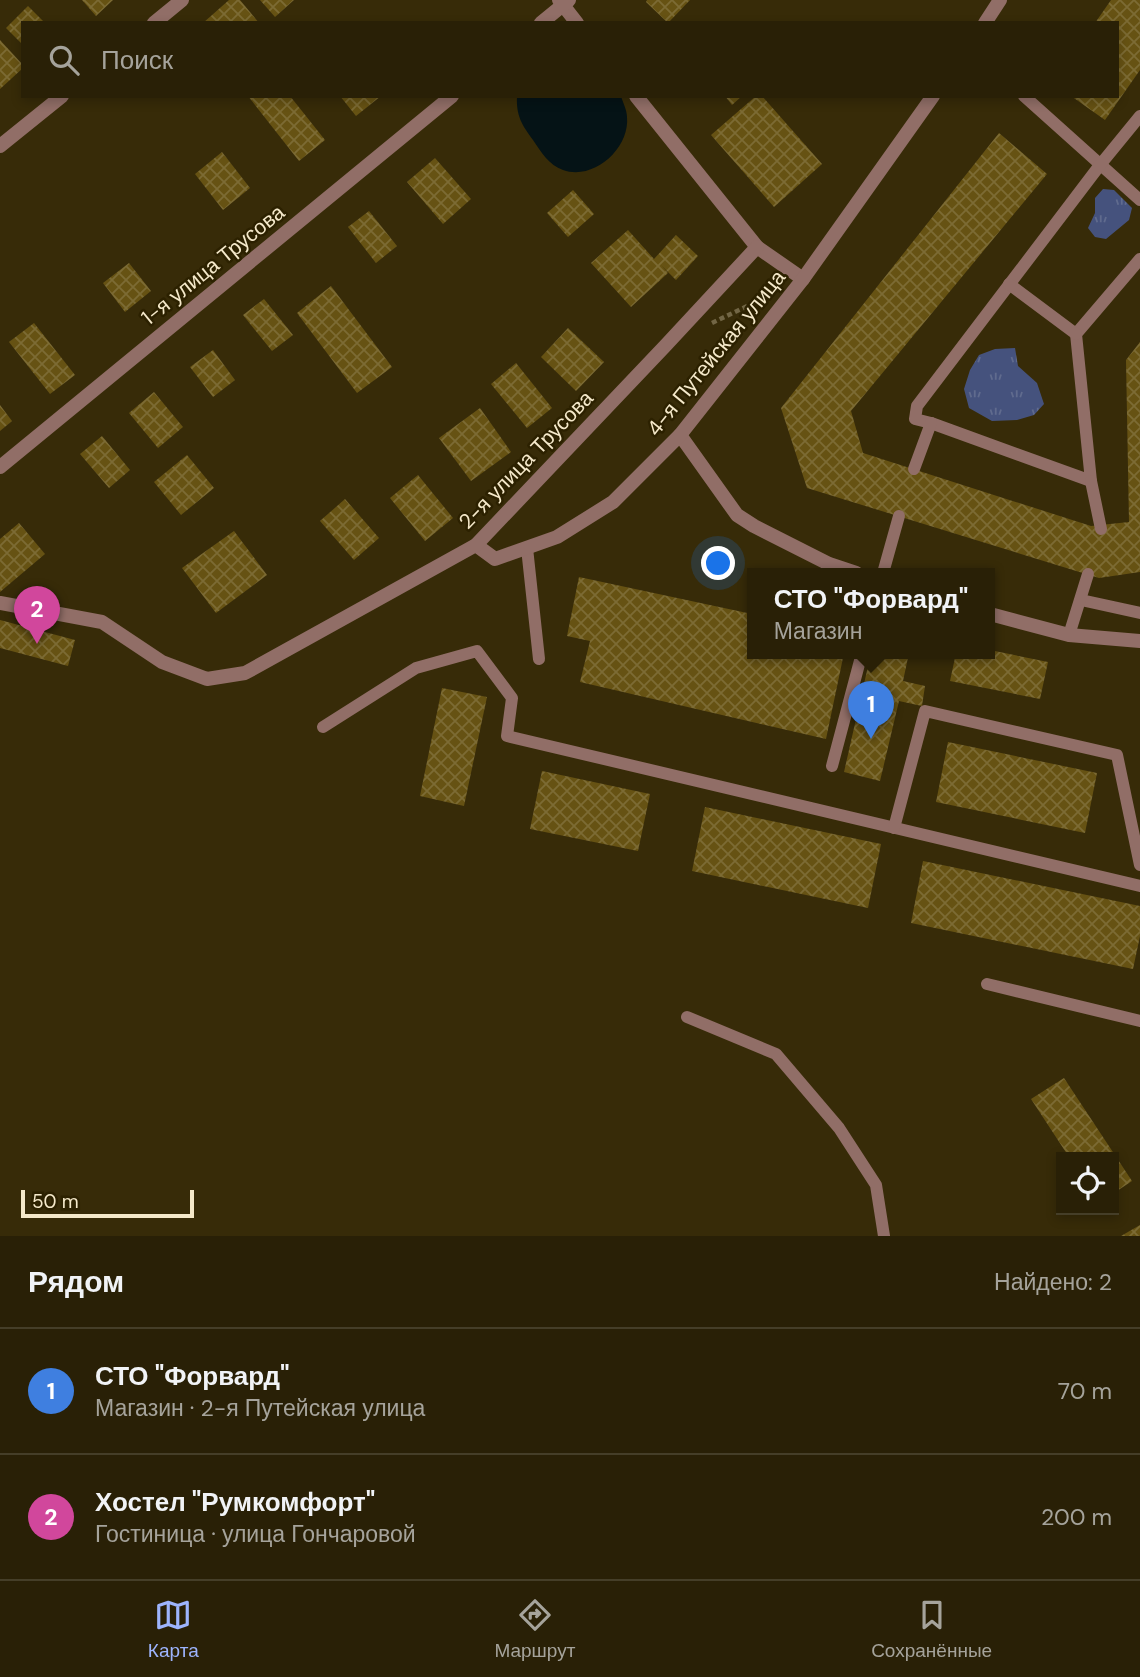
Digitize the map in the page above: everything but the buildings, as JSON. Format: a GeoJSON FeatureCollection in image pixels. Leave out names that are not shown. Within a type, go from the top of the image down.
{"type":"FeatureCollection","features":[{"type":"Feature","properties":{"kind":"street"},"geometry":{"type":"LineString","coordinates":[[156,21],[182,0]]}},
{"type":"Feature","properties":{"kind":"street"},"geometry":{"type":"LineString","coordinates":[[986,21],[1000,0]]}},
{"type":"Feature","properties":{"kind":"street"},"geometry":{"type":"LineString","coordinates":[[543,21],[563,2],[576,21]]}},
{"type":"Feature","properties":{"kind":"street"},"geometry":{"type":"LineString","coordinates":[[0,146],[60,98]]}},
{"type":"Feature","properties":{"kind":"street","name":"1-я улица Трусова"},"geometry":{"type":"LineString","coordinates":[[0,467],[450,98]]}},
{"type":"Feature","properties":{"kind":"street"},"geometry":{"type":"LineString","coordinates":[[638,98],[757,247],[803,279]]}},
{"type":"Feature","properties":{"kind":"street","name":"4-я Путейская улица"},"geometry":{"type":"LineString","coordinates":[[476,545],[495,559],[557,537],[613,502],[680,435],[803,279],[932,98]]}},
{"type":"Feature","properties":{"kind":"street","name":"2-я улица Трусова"},"geometry":{"type":"LineString","coordinates":[[0,603],[102,622],[162,662],[207,679],[245,673],[476,545],[757,247]]}},
{"type":"Feature","properties":{"kind":"street"},"geometry":{"type":"LineString","coordinates":[[680,435],[737,515],[841,568]]}},
{"type":"Feature","properties":{"kind":"street"},"geometry":{"type":"LineString","coordinates":[[995,615],[1069,635],[1140,641]]}},
{"type":"Feature","properties":{"kind":"lane"},"geometry":{"type":"LineString","coordinates":[[1026,98],[1140,200]]}},
{"type":"Feature","properties":{"kind":"lane"},"geometry":{"type":"LineString","coordinates":[[1091,481],[915,419],[917,406],[1140,116]]}},
{"type":"Feature","properties":{"kind":"lane"},"geometry":{"type":"LineString","coordinates":[[1101,529],[1091,481],[1076,334],[1140,259]]}},
{"type":"Feature","properties":{"kind":"lane"},"geometry":{"type":"LineString","coordinates":[[1009,284],[1076,334]]}},
{"type":"Feature","properties":{"kind":"lane"},"geometry":{"type":"LineString","coordinates":[[914,469],[931,423]]}},
{"type":"Feature","properties":{"kind":"lane"},"geometry":{"type":"LineString","coordinates":[[884,568],[900,516]]}},
{"type":"Feature","properties":{"kind":"lane"},"geometry":{"type":"LineString","coordinates":[[527,548],[539,659]]}},
{"type":"Feature","properties":{"kind":"lane"},"geometry":{"type":"LineString","coordinates":[[1069,635],[1088,574]]}},
{"type":"Feature","properties":{"kind":"lane"},"geometry":{"type":"LineString","coordinates":[[1081,600],[1140,613]]}},
{"type":"Feature","properties":{"kind":"lane"},"geometry":{"type":"LineString","coordinates":[[323,727],[416,668],[477,650],[512,698],[507,736],[1140,886]]}},
{"type":"Feature","properties":{"kind":"lane"},"geometry":{"type":"LineString","coordinates":[[832,766],[860,659]]}},
{"type":"Feature","properties":{"kind":"lane"},"geometry":{"type":"LineString","coordinates":[[894,828],[925,711],[1116,755],[1140,865]]}},
{"type":"Feature","properties":{"kind":"lane"},"geometry":{"type":"LineString","coordinates":[[987,984],[1140,1021]]}},
{"type":"Feature","properties":{"kind":"lane"},"geometry":{"type":"LineString","coordinates":[[687,1017],[776,1054],[838,1128],[876,1185],[884,1236]]}},
{"type":"Feature","properties":{"kind":"path"},"geometry":{"type":"LineString","coordinates":[[711,323],[768,296]]}},
{"type":"Feature","properties":{"kind":"green space"},"geometry":{"type":"Polygon","coordinates":[[[1103,189],[1114,190],[1132,208],[1129,220],[1106,239],[1095,237],[1088,228],[1095,213],[1095,198],[1103,189]]]}},
{"type":"Feature","properties":{"kind":"green space"},"geometry":{"type":"Polygon","coordinates":[[[1015,348],[1018,366],[1037,383],[1044,404],[1034,415],[1017,420],[992,421],[969,408],[964,389],[970,370],[979,355],[995,349],[1015,348]]]}},
{"type":"Feature","properties":{"kind":"shaded area"},"geometry":{"type":"Polygon","coordinates":[[[517,98],[622,98],[627,117],[623,140],[608,159],[598,166],[586,171],[563,170],[546,158],[526,130],[520,120],[517,98]]]}},
{"type":"Feature","properties":{"kind":"place","name":"Хостел \"Румкомфорт\""},"geometry":{"type":"Point","coordinates":[37,644]}},
{"type":"Feature","properties":{"kind":"place","name":"СТО \"Форвард\""},"geometry":{"type":"Point","coordinates":[871,739]}}]}
